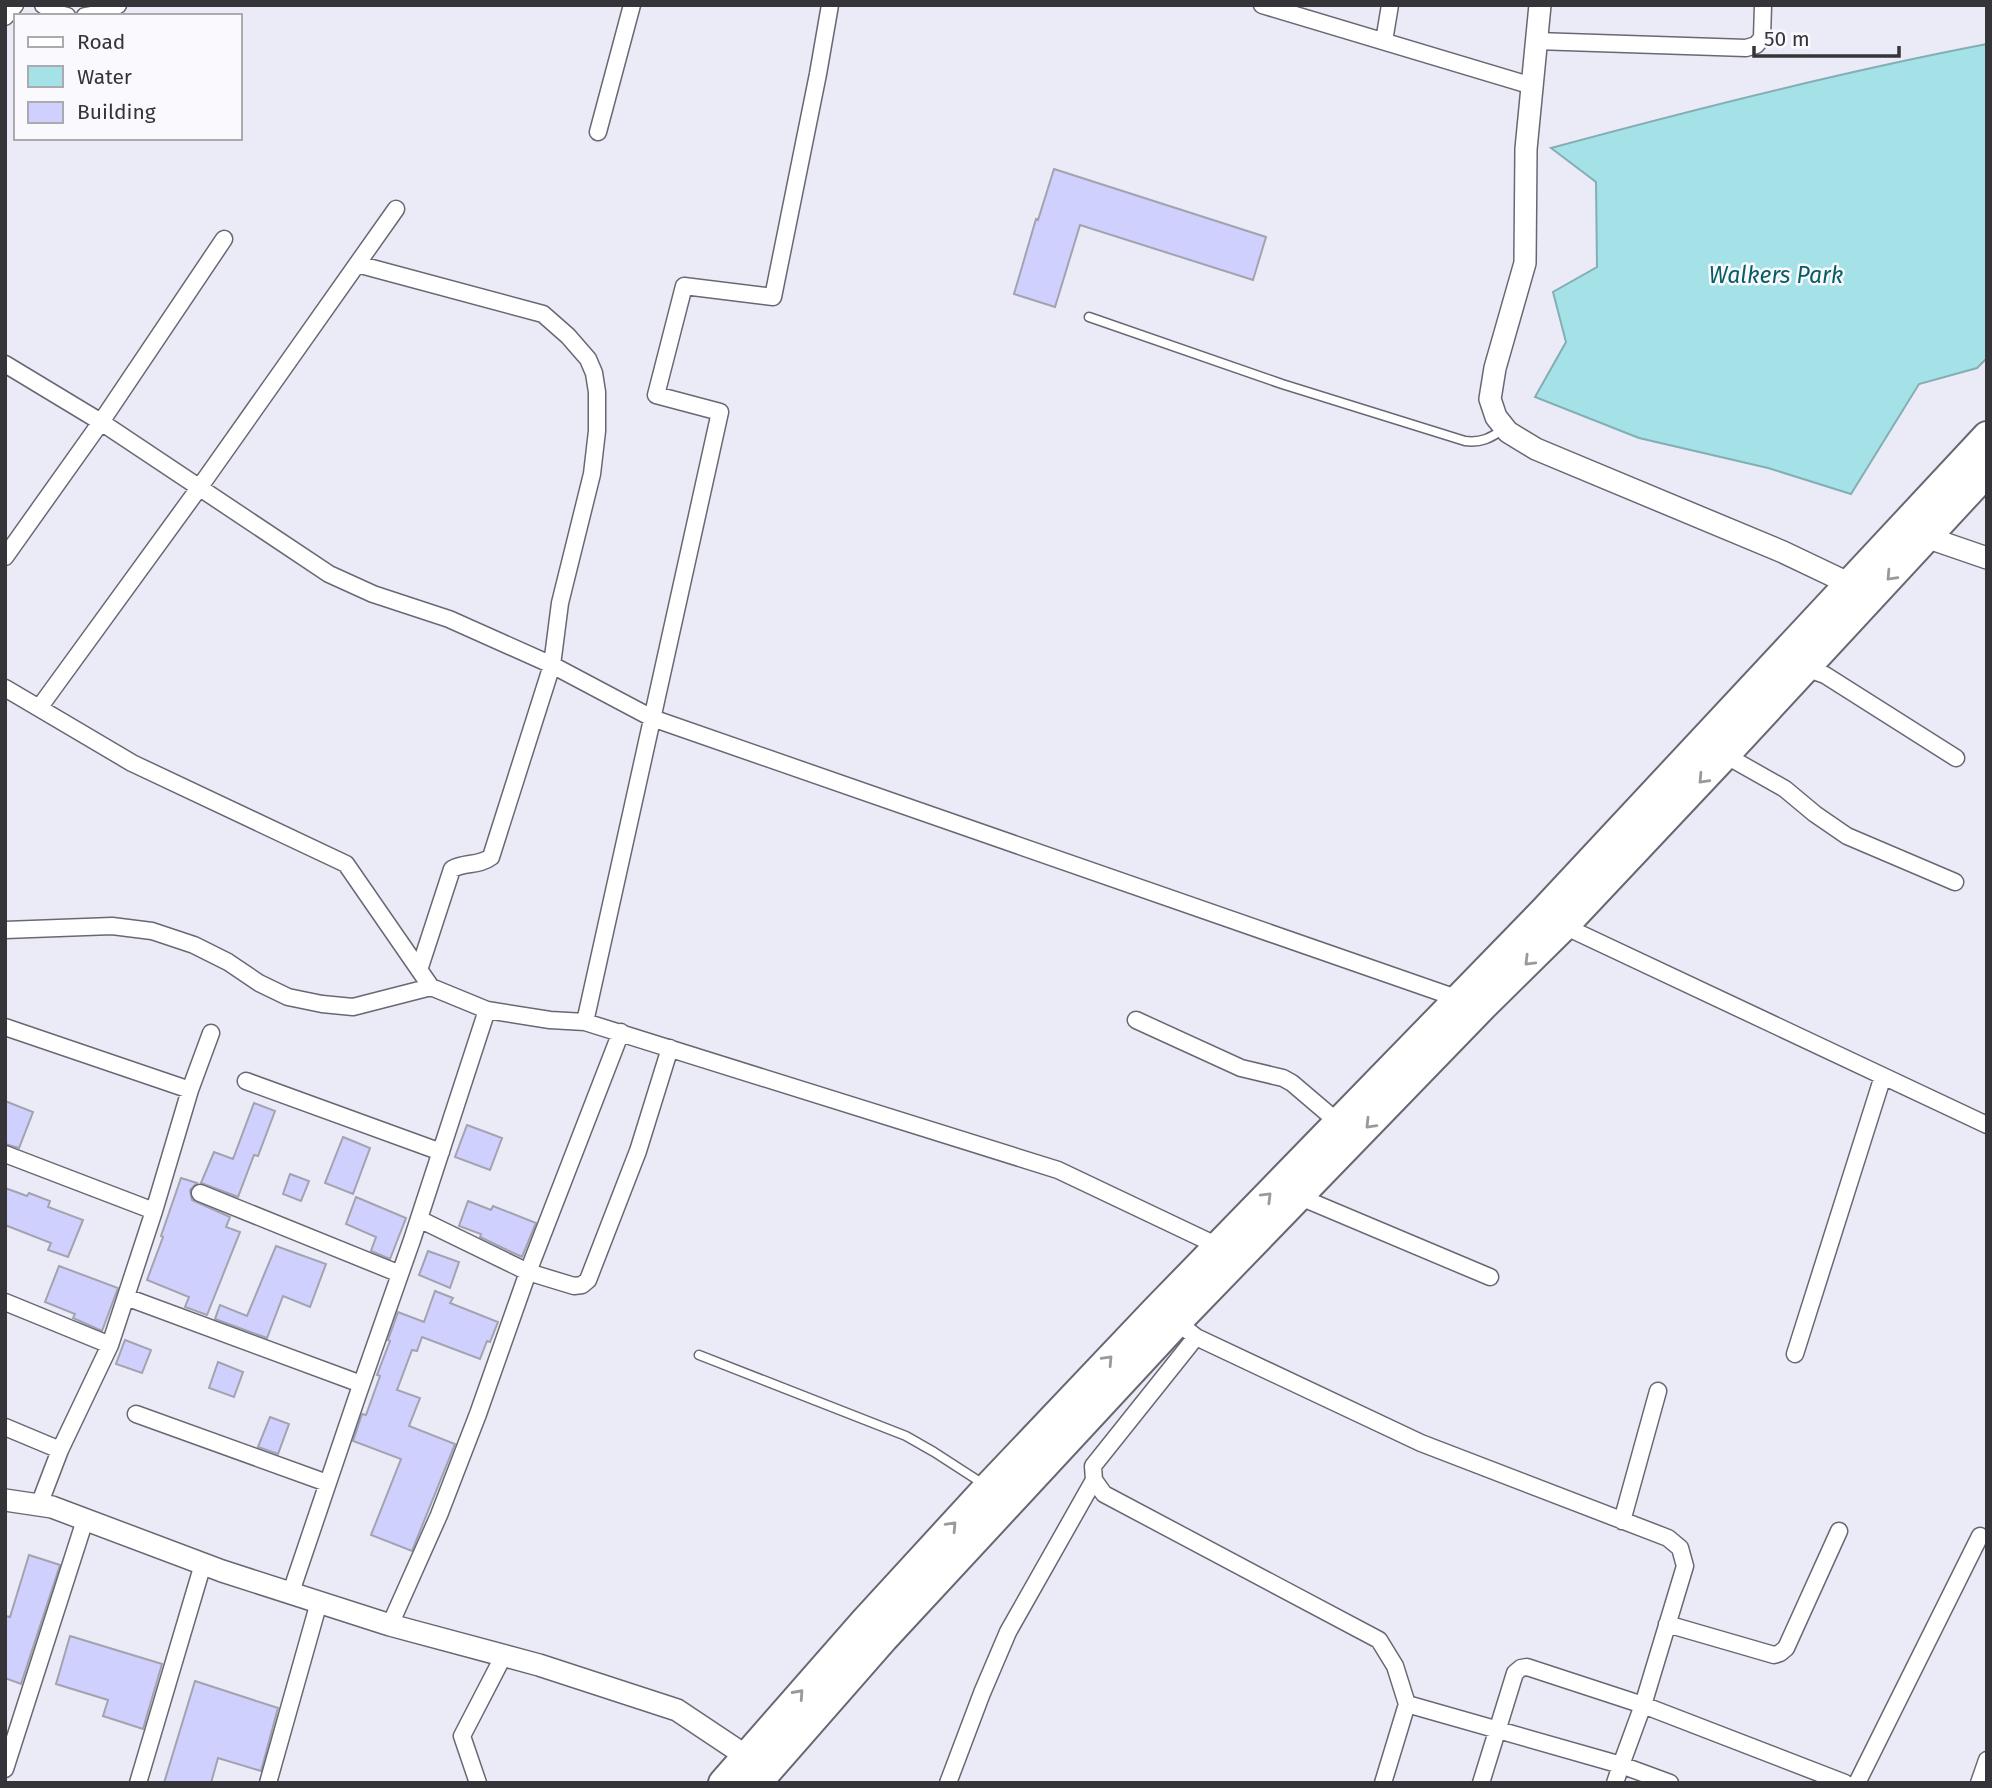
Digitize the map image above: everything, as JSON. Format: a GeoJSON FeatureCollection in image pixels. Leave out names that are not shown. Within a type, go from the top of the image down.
{"type":"FeatureCollection","features":[{"type":"Feature","properties":{"kind":"highway"},"geometry":{"type":"LineString","coordinates":[[757,1783],[786,1729],[988,1487],[1177,1322],[1219,1246],[1339,1123],[1470,1003],[1564,926],[1806,668],[1916,531],[1987,436]]}},
{"type":"Feature","properties":{"kind":"highway"},"geometry":{"type":"LineString","coordinates":[[723,1783],[746,1756],[786,1729],[884,1638],[1177,1322],[1300,1197],[1684,763],[1848,583],[1987,472]]}},
{"type":"Feature","properties":{"kind":"main road"},"geometry":{"type":"LineString","coordinates":[[1540,5],[1526,149],[1525,263],[1495,368],[1490,398],[1496,417],[1508,432],[1535,449],[1783,552],[1848,583]]}},
{"type":"Feature","properties":{"kind":"main road"},"geometry":{"type":"LineString","coordinates":[[1916,531],[1987,558]]}},
{"type":"Feature","properties":{"kind":"main road"},"geometry":{"type":"LineString","coordinates":[[5,1500],[52,1507],[203,1564],[319,1602],[677,1710],[746,1756]]}},
{"type":"Feature","properties":{"kind":"street"},"geometry":{"type":"LineString","coordinates":[[5,18],[15,5]]}},
{"type":"Feature","properties":{"kind":"street"},"geometry":{"type":"LineString","coordinates":[[43,5],[60,14]]}},
{"type":"Feature","properties":{"kind":"street"},"geometry":{"type":"LineString","coordinates":[[96,14],[118,5]]}},
{"type":"Feature","properties":{"kind":"street"},"geometry":{"type":"LineString","coordinates":[[598,132],[632,5]]}},
{"type":"Feature","properties":{"kind":"street"},"geometry":{"type":"LineString","coordinates":[[585,1022],[720,412],[656,395],[684,286],[773,296],[830,5]]}},
{"type":"Feature","properties":{"kind":"street"},"geometry":{"type":"LineString","coordinates":[[1262,5],[1532,86]]}},
{"type":"Feature","properties":{"kind":"street"},"geometry":{"type":"LineString","coordinates":[[1384,41],[1390,5]]}},
{"type":"Feature","properties":{"kind":"street"},"geometry":{"type":"LineString","coordinates":[[1536,41],[1746,48],[1756,45],[1762,38],[1763,5]]}},
{"type":"Feature","properties":{"kind":"street"},"geometry":{"type":"LineString","coordinates":[[39,708],[199,488],[396,209]]}},
{"type":"Feature","properties":{"kind":"street"},"geometry":{"type":"LineString","coordinates":[[5,557],[101,422],[224,239]]}},
{"type":"Feature","properties":{"kind":"street"},"geometry":{"type":"LineString","coordinates":[[357,264],[542,314],[568,336],[588,359],[594,373],[597,392],[597,431],[592,474],[560,603],[552,665],[491,857],[484,863],[460,864],[452,869],[419,970]]}},
{"type":"Feature","properties":{"kind":"street"},"geometry":{"type":"LineString","coordinates":[[5,364],[101,422],[328,574],[373,594],[449,618],[552,665],[652,718],[1470,1003]]}},
{"type":"Feature","properties":{"kind":"street"},"geometry":{"type":"LineString","coordinates":[[1806,668],[1825,675],[1956,758]]}},
{"type":"Feature","properties":{"kind":"street"},"geometry":{"type":"LineString","coordinates":[[5,688],[132,763],[346,864],[431,987],[487,1010],[550,1020],[585,1022],[621,1032],[1058,1171],[1219,1246]]}},
{"type":"Feature","properties":{"kind":"street"},"geometry":{"type":"LineString","coordinates":[[1725,755],[1785,789],[1847,836],[1955,882]]}},
{"type":"Feature","properties":{"kind":"street"},"geometry":{"type":"LineString","coordinates":[[5,930],[112,926],[152,931],[194,945],[228,962],[259,984],[288,997],[323,1004],[353,1007],[431,987]]}},
{"type":"Feature","properties":{"kind":"street"},"geometry":{"type":"LineString","coordinates":[[1564,926],[1987,1125]]}},
{"type":"Feature","properties":{"kind":"street"},"geometry":{"type":"LineString","coordinates":[[290,1592],[419,1219],[487,1010]]}},
{"type":"Feature","properties":{"kind":"street"},"geometry":{"type":"LineString","coordinates":[[1136,1020],[1241,1068],[1283,1078],[1339,1123]]}},
{"type":"Feature","properties":{"kind":"street"},"geometry":{"type":"LineString","coordinates":[[5,1027],[190,1090]]}},
{"type":"Feature","properties":{"kind":"street"},"geometry":{"type":"LineString","coordinates":[[390,1625],[439,1515],[528,1272],[621,1032]]}},
{"type":"Feature","properties":{"kind":"street"},"geometry":{"type":"LineString","coordinates":[[40,1505],[60,1450],[110,1345],[190,1090],[211,1033]]}},
{"type":"Feature","properties":{"kind":"street"},"geometry":{"type":"LineString","coordinates":[[419,1219],[528,1272],[574,1286],[582,1285],[588,1280],[638,1151],[670,1048]]}},
{"type":"Feature","properties":{"kind":"street"},"geometry":{"type":"LineString","coordinates":[[1795,1354],[1883,1076]]}},
{"type":"Feature","properties":{"kind":"street"},"geometry":{"type":"LineString","coordinates":[[246,1081],[441,1152]]}},
{"type":"Feature","properties":{"kind":"street"},"geometry":{"type":"LineString","coordinates":[[5,1154],[154,1211]]}},
{"type":"Feature","properties":{"kind":"street"},"geometry":{"type":"LineString","coordinates":[[200,1194],[400,1274]]}},
{"type":"Feature","properties":{"kind":"street"},"geometry":{"type":"LineString","coordinates":[[1300,1197],[1490,1277]]}},
{"type":"Feature","properties":{"kind":"street"},"geometry":{"type":"LineString","coordinates":[[126,1297],[361,1384]]}},
{"type":"Feature","properties":{"kind":"street"},"geometry":{"type":"LineString","coordinates":[[5,1302],[110,1345]]}},
{"type":"Feature","properties":{"kind":"street"},"geometry":{"type":"LineString","coordinates":[[1382,1783],[1407,1704],[1395,1666],[1379,1640],[1104,1494],[1094,1480],[1093,1466],[1177,1322],[1421,1443],[1668,1538],[1680,1548],[1685,1566],[1643,1704],[1615,1783]]}},
{"type":"Feature","properties":{"kind":"street"},"geometry":{"type":"LineString","coordinates":[[1622,1521],[1658,1391]]}},
{"type":"Feature","properties":{"kind":"street"},"geometry":{"type":"LineString","coordinates":[[136,1414],[327,1483]]}},
{"type":"Feature","properties":{"kind":"street"},"geometry":{"type":"LineString","coordinates":[[5,1427],[60,1450]]}},
{"type":"Feature","properties":{"kind":"street"},"geometry":{"type":"LineString","coordinates":[[948,1783],[1008,1632],[1094,1480]]}},
{"type":"Feature","properties":{"kind":"street"},"geometry":{"type":"LineString","coordinates":[[5,1769],[85,1520]]}},
{"type":"Feature","properties":{"kind":"street"},"geometry":{"type":"LineString","coordinates":[[1667,1624],[1774,1656],[1780,1653],[1786,1648],[1839,1531]]}},
{"type":"Feature","properties":{"kind":"street"},"geometry":{"type":"LineString","coordinates":[[1857,1783],[1980,1536]]}},
{"type":"Feature","properties":{"kind":"street"},"geometry":{"type":"LineString","coordinates":[[138,1783],[203,1564]]}},
{"type":"Feature","properties":{"kind":"street"},"geometry":{"type":"LineString","coordinates":[[268,1783],[319,1602]]}},
{"type":"Feature","properties":{"kind":"street"},"geometry":{"type":"LineString","coordinates":[[478,1783],[462,1736],[504,1656]]}},
{"type":"Feature","properties":{"kind":"street"},"geometry":{"type":"LineString","coordinates":[[1481,1783],[1515,1673],[1527,1667],[1643,1704],[1845,1783]]}},
{"type":"Feature","properties":{"kind":"street"},"geometry":{"type":"LineString","coordinates":[[1407,1704],[1621,1765],[1670,1783]]}},
{"type":"Feature","properties":{"kind":"street"},"geometry":{"type":"LineString","coordinates":[[1979,1783],[1987,1760]]}},
{"type":"Feature","properties":{"kind":"lane"},"geometry":{"type":"LineString","coordinates":[[1089,317],[1282,384],[1465,441],[1478,443],[1490,439],[1505,428]]}},
{"type":"Feature","properties":{"kind":"lane"},"geometry":{"type":"LineString","coordinates":[[699,1354],[906,1436],[988,1487]]}},
{"type":"Feature","properties":{"kind":"water","name":"Walkers Park"},"geometry":{"type":"Polygon","coordinates":[[[1987,44],[1987,358],[1977,368],[1919,384],[1851,494],[1768,468],[1639,438],[1535,397],[1566,342],[1553,292],[1597,267],[1596,182],[1551,148],[1768,92],[1987,44]]]}},
{"type":"Feature","properties":{"kind":"building"},"geometry":{"type":"Polygon","coordinates":[[[1054,169],[1266,237],[1253,280],[1080,225],[1055,307],[1014,294],[1054,169]]]}},
{"type":"Feature","properties":{"kind":"building"},"geometry":{"type":"Polygon","coordinates":[[[5,1101],[33,1112],[19,1148],[5,1144],[5,1101]]]}},
{"type":"Feature","properties":{"kind":"building"},"geometry":{"type":"Polygon","coordinates":[[[254,1103],[275,1111],[258,1156],[254,1155],[238,1197],[201,1183],[214,1152],[233,1159],[254,1103]]]}},
{"type":"Feature","properties":{"kind":"building"},"geometry":{"type":"Polygon","coordinates":[[[467,1125],[502,1138],[490,1170],[455,1157],[467,1125]]]}},
{"type":"Feature","properties":{"kind":"building"},"geometry":{"type":"Polygon","coordinates":[[[343,1137],[370,1148],[353,1194],[325,1183],[343,1137]]]}},
{"type":"Feature","properties":{"kind":"building"},"geometry":{"type":"Polygon","coordinates":[[[290,1174],[309,1181],[301,1201],[283,1194],[290,1174]]]}},
{"type":"Feature","properties":{"kind":"building"},"geometry":{"type":"Polygon","coordinates":[[[181,1178],[197,1183],[190,1190],[192,1200],[230,1217],[226,1227],[240,1232],[207,1315],[185,1307],[189,1297],[147,1280],[181,1178]]]}},
{"type":"Feature","properties":{"kind":"building"},"geometry":{"type":"Polygon","coordinates":[[[5,1188],[50,1201],[48,1207],[83,1220],[68,1257],[48,1250],[51,1243],[5,1225],[5,1188]]]}},
{"type":"Feature","properties":{"kind":"building"},"geometry":{"type":"Polygon","coordinates":[[[356,1197],[406,1218],[390,1259],[371,1251],[376,1237],[346,1224],[356,1197]]]}},
{"type":"Feature","properties":{"kind":"building"},"geometry":{"type":"Polygon","coordinates":[[[468,1201],[491,1210],[493,1206],[536,1223],[522,1257],[480,1237],[481,1234],[459,1226],[468,1201]]]}},
{"type":"Feature","properties":{"kind":"building"},"geometry":{"type":"Polygon","coordinates":[[[276,1246],[326,1264],[310,1307],[283,1296],[267,1338],[215,1319],[220,1305],[247,1316],[276,1246]]]}},
{"type":"Feature","properties":{"kind":"building"},"geometry":{"type":"Polygon","coordinates":[[[428,1251],[459,1262],[450,1288],[419,1275],[428,1251]]]}},
{"type":"Feature","properties":{"kind":"building"},"geometry":{"type":"Polygon","coordinates":[[[59,1266],[118,1288],[102,1331],[73,1318],[75,1314],[45,1302],[59,1266]]]}},
{"type":"Feature","properties":{"kind":"building"},"geometry":{"type":"Polygon","coordinates":[[[435,1291],[453,1298],[450,1303],[498,1322],[480,1359],[422,1337],[417,1351],[412,1350],[397,1390],[420,1398],[409,1426],[455,1444],[412,1551],[371,1535],[401,1459],[353,1441],[380,1376],[377,1375],[398,1312],[424,1322],[435,1291]]]}},
{"type":"Feature","properties":{"kind":"building"},"geometry":{"type":"Polygon","coordinates":[[[125,1340],[151,1350],[142,1373],[116,1364],[125,1340]]]}},
{"type":"Feature","properties":{"kind":"building"},"geometry":{"type":"Polygon","coordinates":[[[218,1362],[243,1372],[234,1397],[209,1388],[218,1362]]]}},
{"type":"Feature","properties":{"kind":"building"},"geometry":{"type":"Polygon","coordinates":[[[270,1417],[289,1424],[278,1454],[258,1447],[270,1417]]]}},
{"type":"Feature","properties":{"kind":"building"},"geometry":{"type":"Polygon","coordinates":[[[29,1555],[60,1565],[21,1684],[5,1678],[5,1616],[10,1617],[29,1555]]]}},
{"type":"Feature","properties":{"kind":"building"},"geometry":{"type":"Polygon","coordinates":[[[70,1636],[162,1664],[143,1729],[103,1716],[108,1700],[56,1684],[70,1636]]]}},
{"type":"Feature","properties":{"kind":"building"},"geometry":{"type":"Polygon","coordinates":[[[195,1681],[278,1708],[261,1771],[218,1758],[211,1783],[164,1783],[195,1681]]]}}]}
